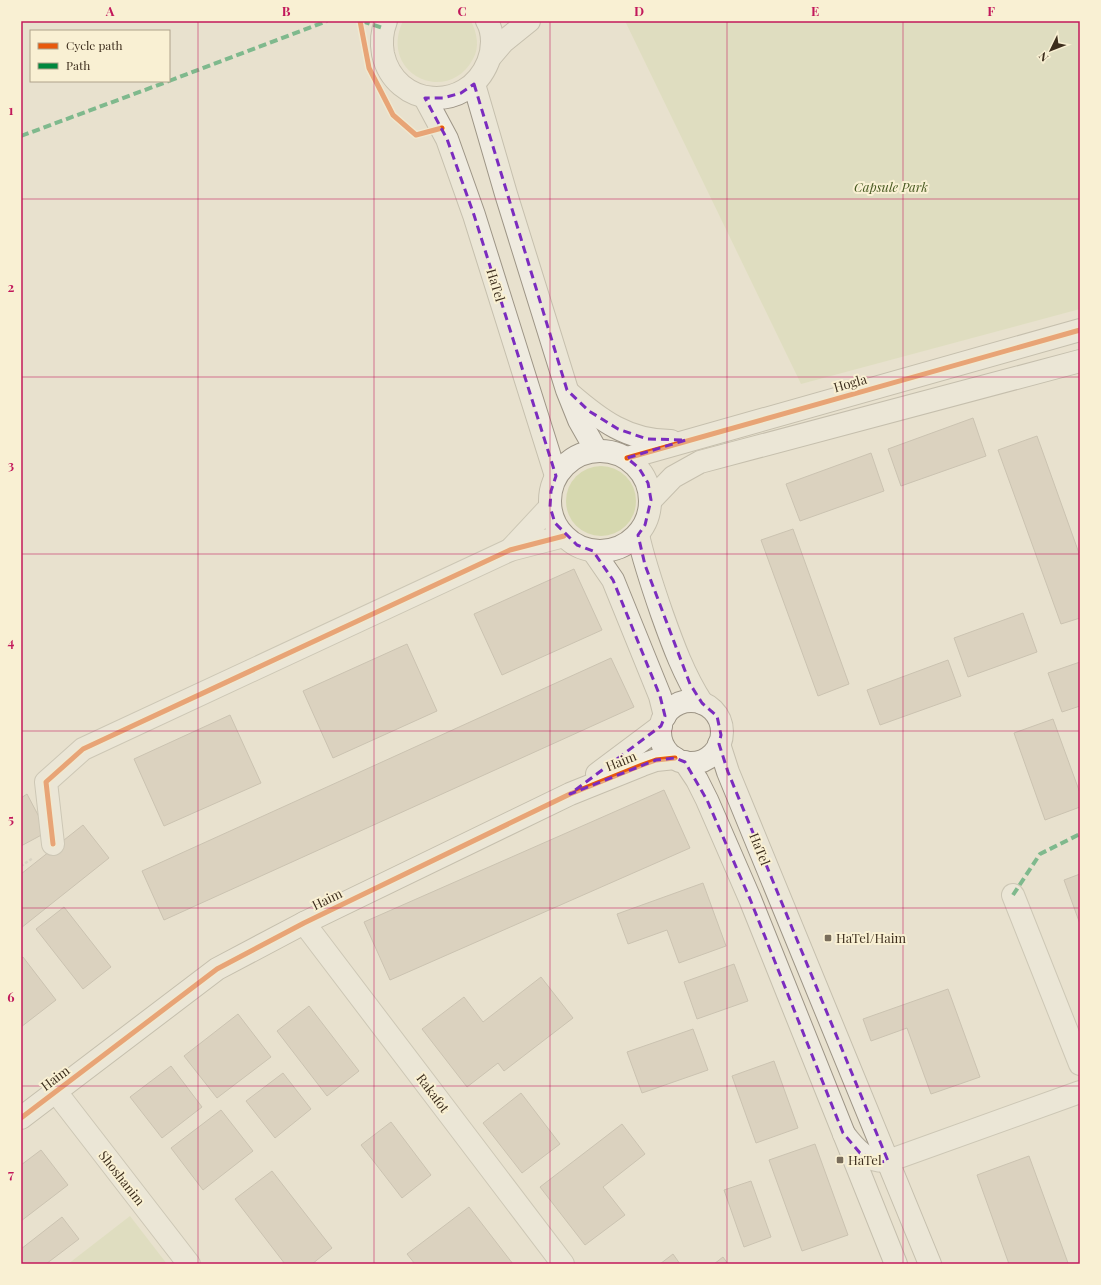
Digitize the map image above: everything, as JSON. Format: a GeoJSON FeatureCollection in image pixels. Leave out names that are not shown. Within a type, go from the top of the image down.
{"type":"FeatureCollection","features":[{"type":"Feature","properties":{"kind":"street"},"geometry":{"type":"LineString","coordinates":[[386,21],[383,28],[382,46],[385,64],[394,79],[408,91],[425,98],[443,98],[461,93],[474,84],[485,71],[491,56],[492,40],[487,21]]}},
{"type":"Feature","properties":{"kind":"street"},"geometry":{"type":"LineString","coordinates":[[491,56],[504,42],[529,21]]}},
{"type":"Feature","properties":{"kind":"street"},"geometry":{"type":"LineString","coordinates":[[474,84],[506,194],[567,390],[587,437],[596,450]]}},
{"type":"Feature","properties":{"kind":"street","name":"HaTel"},"geometry":{"type":"LineString","coordinates":[[425,98],[447,139],[474,215],[556,476]]}},
{"type":"Feature","properties":{"kind":"street","name":"Hogla"},"geometry":{"type":"LineString","coordinates":[[627,458],[686,440],[1080,330]]}},
{"type":"Feature","properties":{"kind":"street"},"geometry":{"type":"LineString","coordinates":[[651,500],[673,477],[700,462],[1080,361]]}},
{"type":"Feature","properties":{"kind":"street"},"geometry":{"type":"LineString","coordinates":[[567,390],[590,411],[618,429],[647,439],[660,441],[686,440]]}},
{"type":"Feature","properties":{"kind":"street"},"geometry":{"type":"LineString","coordinates":[[596,450],[612,452],[627,458],[639,468],[648,483],[651,500],[645,525],[638,535],[628,544],[617,549],[605,551],[593,551],[577,546],[564,536],[555,523],[550,507],[551,491],[556,476],[567,463],[580,454],[596,450]]}},
{"type":"Feature","properties":{"kind":"street"},"geometry":{"type":"LineString","coordinates":[[510,550],[550,507]]}},
{"type":"Feature","properties":{"kind":"street"},"geometry":{"type":"LineString","coordinates":[[638,535],[645,566],[678,658],[690,684],[702,703]]}},
{"type":"Feature","properties":{"kind":"street"},"geometry":{"type":"LineString","coordinates":[[53,844],[46,782],[83,749],[510,550],[564,536]]}},
{"type":"Feature","properties":{"kind":"street"},"geometry":{"type":"LineString","coordinates":[[593,551],[613,580],[660,696],[663,721]]}},
{"type":"Feature","properties":{"kind":"street"},"geometry":{"type":"LineString","coordinates":[[680,760],[695,762],[705,759],[713,753],[719,744],[722,735],[721,725],[711,708],[702,703],[692,701],[682,702],[674,706],[663,721],[660,731],[662,742],[667,751],[680,760],[697,780],[707,800],[750,899],[896,1264]]}},
{"type":"Feature","properties":{"kind":"street","name":"Haim"},"geometry":{"type":"LineString","coordinates":[[570,794],[663,721]]}},
{"type":"Feature","properties":{"kind":"street","name":"HaTel"},"geometry":{"type":"LineString","coordinates":[[719,744],[728,772],[930,1264]]}},
{"type":"Feature","properties":{"kind":"street","name":"Haim"},"geometry":{"type":"LineString","coordinates":[[21,1118],[217,968],[304,923],[570,794],[642,764],[656,760],[680,760]]}},
{"type":"Feature","properties":{"kind":"street"},"geometry":{"type":"LineString","coordinates":[[1013,895],[1080,1064]]}},
{"type":"Feature","properties":{"kind":"street","name":"Rakafot"},"geometry":{"type":"LineString","coordinates":[[304,923],[563,1264]]}},
{"type":"Feature","properties":{"kind":"street","name":"Shoshanim"},"geometry":{"type":"LineString","coordinates":[[56,1092],[189,1264]]}},
{"type":"Feature","properties":{"kind":"street"},"geometry":{"type":"LineString","coordinates":[[843,1133],[860,1153],[879,1162],[888,1161],[1080,1092]]}},
{"type":"Feature","properties":{"kind":"highlighted area"},"geometry":{"type":"Polygon","coordinates":[[[474,84],[567,390],[589,411],[618,429],[647,439],[686,440],[627,458],[639,468],[648,483],[651,500],[645,525],[638,535],[645,565],[690,684],[702,703],[717,716],[721,735],[719,744],[728,772],[888,1161],[879,1162],[860,1153],[843,1133],[750,899],[707,800],[685,762],[675,758],[656,760],[570,794],[661,726],[665,716],[660,696],[613,580],[593,551],[577,545],[555,523],[550,507],[551,491],[556,476],[474,215],[447,139],[425,98],[443,98],[461,93],[474,84]]]}},
{"type":"Feature","properties":{"kind":"green space"},"geometry":{"type":"Polygon","coordinates":[[[403,21],[471,21],[477,40],[473,59],[462,73],[448,81],[433,82],[419,78],[407,69],[400,56],[398,40],[403,21]]]}},
{"type":"Feature","properties":{"kind":"green space","name":"Capsule Park"},"geometry":{"type":"Polygon","coordinates":[[[625,21],[1080,21],[1080,309],[801,384],[625,21]]]}},
{"type":"Feature","properties":{"kind":"green space"},"geometry":{"type":"Polygon","coordinates":[[[601,466],[614,469],[626,476],[633,488],[636,501],[633,514],[626,526],[614,533],[601,536],[588,533],[576,526],[569,514],[566,501],[569,488],[576,476],[588,469],[601,466]]]}},
{"type":"Feature","properties":{"kind":"green space"},"geometry":{"type":"Polygon","coordinates":[[[130,1216],[167,1264],[68,1264],[130,1216]]]}},
{"type":"Feature","properties":{"kind":"building"},"geometry":{"type":"Polygon","coordinates":[[[973,418],[986,456],[901,486],[888,449],[973,418]]]}},
{"type":"Feature","properties":{"kind":"building"},"geometry":{"type":"Polygon","coordinates":[[[1037,436],[1080,556],[1080,618],[1061,624],[998,450],[1037,436]]]}},
{"type":"Feature","properties":{"kind":"building"},"geometry":{"type":"Polygon","coordinates":[[[871,453],[884,491],[800,521],[786,484],[871,453]]]}},
{"type":"Feature","properties":{"kind":"building"},"geometry":{"type":"Polygon","coordinates":[[[793,529],[849,684],[818,696],[761,540],[793,529]]]}},
{"type":"Feature","properties":{"kind":"building"},"geometry":{"type":"Polygon","coordinates":[[[574,569],[602,630],[502,675],[474,614],[574,569]]]}},
{"type":"Feature","properties":{"kind":"building"},"geometry":{"type":"Polygon","coordinates":[[[1023,613],[1037,652],[968,677],[954,638],[1023,613]]]}},
{"type":"Feature","properties":{"kind":"building"},"geometry":{"type":"Polygon","coordinates":[[[407,644],[437,711],[333,758],[303,691],[407,644]]]}},
{"type":"Feature","properties":{"kind":"building"},"geometry":{"type":"Polygon","coordinates":[[[611,658],[634,707],[164,920],[142,871],[611,658]]]}},
{"type":"Feature","properties":{"kind":"building"},"geometry":{"type":"Polygon","coordinates":[[[948,660],[961,696],[880,725],[867,690],[948,660]]]}},
{"type":"Feature","properties":{"kind":"building"},"geometry":{"type":"Polygon","coordinates":[[[1080,662],[1080,706],[1062,712],[1048,673],[1080,662]]]}},
{"type":"Feature","properties":{"kind":"building"},"geometry":{"type":"Polygon","coordinates":[[[230,715],[261,783],[164,826],[134,759],[230,715]]]}},
{"type":"Feature","properties":{"kind":"building"},"geometry":{"type":"Polygon","coordinates":[[[1053,719],[1080,793],[1080,807],[1045,820],[1014,733],[1053,719]]]}},
{"type":"Feature","properties":{"kind":"building"},"geometry":{"type":"Polygon","coordinates":[[[664,790],[690,848],[390,980],[364,922],[664,790]]]}},
{"type":"Feature","properties":{"kind":"building"},"geometry":{"type":"Polygon","coordinates":[[[27,794],[47,832],[21,846],[21,798],[27,794]]]}},
{"type":"Feature","properties":{"kind":"building"},"geometry":{"type":"Polygon","coordinates":[[[83,825],[109,858],[21,928],[21,874],[83,825]]]}},
{"type":"Feature","properties":{"kind":"building"},"geometry":{"type":"Polygon","coordinates":[[[1080,874],[1080,924],[1064,880],[1080,874]]]}},
{"type":"Feature","properties":{"kind":"building"},"geometry":{"type":"Polygon","coordinates":[[[703,883],[726,946],[679,963],[667,930],[628,944],[617,914],[703,883]]]}},
{"type":"Feature","properties":{"kind":"building"},"geometry":{"type":"Polygon","coordinates":[[[64,907],[111,967],[83,989],[36,929],[64,907]]]}},
{"type":"Feature","properties":{"kind":"building"},"geometry":{"type":"Polygon","coordinates":[[[23,957],[56,1000],[21,1027],[21,958],[23,957]]]}},
{"type":"Feature","properties":{"kind":"building"},"geometry":{"type":"Polygon","coordinates":[[[734,964],[748,1001],[697,1019],[684,982],[734,964]]]}},
{"type":"Feature","properties":{"kind":"building"},"geometry":{"type":"Polygon","coordinates":[[[541,977],[573,1018],[504,1071],[498,1063],[467,1087],[422,1029],[464,997],[483,1022],[541,977]]]}},
{"type":"Feature","properties":{"kind":"building"},"geometry":{"type":"Polygon","coordinates":[[[948,989],[980,1077],[931,1094],[907,1028],[871,1041],[863,1019],[948,989]]]}},
{"type":"Feature","properties":{"kind":"building"},"geometry":{"type":"Polygon","coordinates":[[[309,1006],[359,1071],[327,1096],[277,1031],[309,1006]]]}},
{"type":"Feature","properties":{"kind":"building"},"geometry":{"type":"Polygon","coordinates":[[[238,1014],[271,1057],[217,1098],[184,1056],[238,1014]]]}},
{"type":"Feature","properties":{"kind":"building"},"geometry":{"type":"Polygon","coordinates":[[[693,1029],[708,1070],[642,1093],[627,1052],[693,1029]]]}},
{"type":"Feature","properties":{"kind":"building"},"geometry":{"type":"Polygon","coordinates":[[[774,1061],[798,1128],[756,1143],[732,1076],[774,1061]]]}},
{"type":"Feature","properties":{"kind":"building"},"geometry":{"type":"Polygon","coordinates":[[[171,1066],[202,1107],[162,1138],[130,1097],[171,1066]]]}},
{"type":"Feature","properties":{"kind":"building"},"geometry":{"type":"Polygon","coordinates":[[[283,1073],[311,1109],[275,1138],[246,1101],[283,1073]]]}},
{"type":"Feature","properties":{"kind":"building"},"geometry":{"type":"Polygon","coordinates":[[[521,1093],[560,1144],[522,1173],[483,1123],[521,1093]]]}},
{"type":"Feature","properties":{"kind":"building"},"geometry":{"type":"Polygon","coordinates":[[[221,1110],[253,1151],[203,1190],[171,1148],[221,1110]]]}},
{"type":"Feature","properties":{"kind":"building"},"geometry":{"type":"Polygon","coordinates":[[[391,1122],[431,1175],[402,1198],[361,1145],[391,1122]]]}},
{"type":"Feature","properties":{"kind":"building"},"geometry":{"type":"Polygon","coordinates":[[[622,1124],[645,1154],[603,1187],[625,1215],[585,1245],[540,1187],[622,1124]]]}},
{"type":"Feature","properties":{"kind":"building"},"geometry":{"type":"Polygon","coordinates":[[[815,1144],[848,1235],[802,1251],[769,1160],[815,1144]]]}},
{"type":"Feature","properties":{"kind":"building"},"geometry":{"type":"Polygon","coordinates":[[[41,1150],[68,1185],[21,1221],[21,1165],[41,1150]]]}},
{"type":"Feature","properties":{"kind":"building"},"geometry":{"type":"Polygon","coordinates":[[[1029,1156],[1068,1263],[1009,1264],[977,1175],[1029,1156]]]}},
{"type":"Feature","properties":{"kind":"building"},"geometry":{"type":"Polygon","coordinates":[[[272,1171],[332,1248],[312,1264],[285,1264],[235,1199],[272,1171]]]}},
{"type":"Feature","properties":{"kind":"building"},"geometry":{"type":"Polygon","coordinates":[[[751,1181],[771,1237],[744,1247],[724,1190],[751,1181]]]}},
{"type":"Feature","properties":{"kind":"building"},"geometry":{"type":"Polygon","coordinates":[[[469,1207],[513,1264],[415,1264],[407,1254],[469,1207]]]}},
{"type":"Feature","properties":{"kind":"building"},"geometry":{"type":"Polygon","coordinates":[[[62,1217],[79,1239],[46,1264],[21,1264],[21,1249],[62,1217]]]}},
{"type":"Feature","properties":{"kind":"building"},"geometry":{"type":"Polygon","coordinates":[[[673,1254],[680,1264],[660,1264],[673,1254]]]}},
{"type":"Feature","properties":{"kind":"building"},"geometry":{"type":"Polygon","coordinates":[[[723,1257],[728,1264],[714,1264],[723,1257]]]}},
{"type":"Feature","properties":{"kind":"marked path"},"geometry":{"type":"LineString","coordinates":[[170,81],[327,21]]}},
{"type":"Feature","properties":{"kind":"marked path"},"geometry":{"type":"LineString","coordinates":[[362,21],[383,28]]}},
{"type":"Feature","properties":{"kind":"marked path"},"geometry":{"type":"LineString","coordinates":[[21,136],[166,82]]}},
{"type":"Feature","properties":{"kind":"marked path"},"geometry":{"type":"LineString","coordinates":[[1013,895],[1040,854],[1080,834]]}},
{"type":"Feature","properties":{"kind":"cycle path"},"geometry":{"type":"LineString","coordinates":[[360,21],[369,68],[393,115],[416,135],[442,128]]}},
{"type":"Feature","properties":{"kind":"cycle path"},"geometry":{"type":"LineString","coordinates":[[627,458],[1080,330]]}},
{"type":"Feature","properties":{"kind":"cycle path"},"geometry":{"type":"LineString","coordinates":[[53,844],[46,782],[83,749],[510,550],[564,536]]}},
{"type":"Feature","properties":{"kind":"cycle path"},"geometry":{"type":"LineString","coordinates":[[21,1118],[217,969],[304,923],[570,794],[656,760],[675,758]]}},
{"type":"Feature","properties":{"kind":"place","name":"HaTel/Haim"},"geometry":{"type":"Point","coordinates":[828,938]}},
{"type":"Feature","properties":{"kind":"place","name":"HaTel"},"geometry":{"type":"Point","coordinates":[840,1160]}}]}
